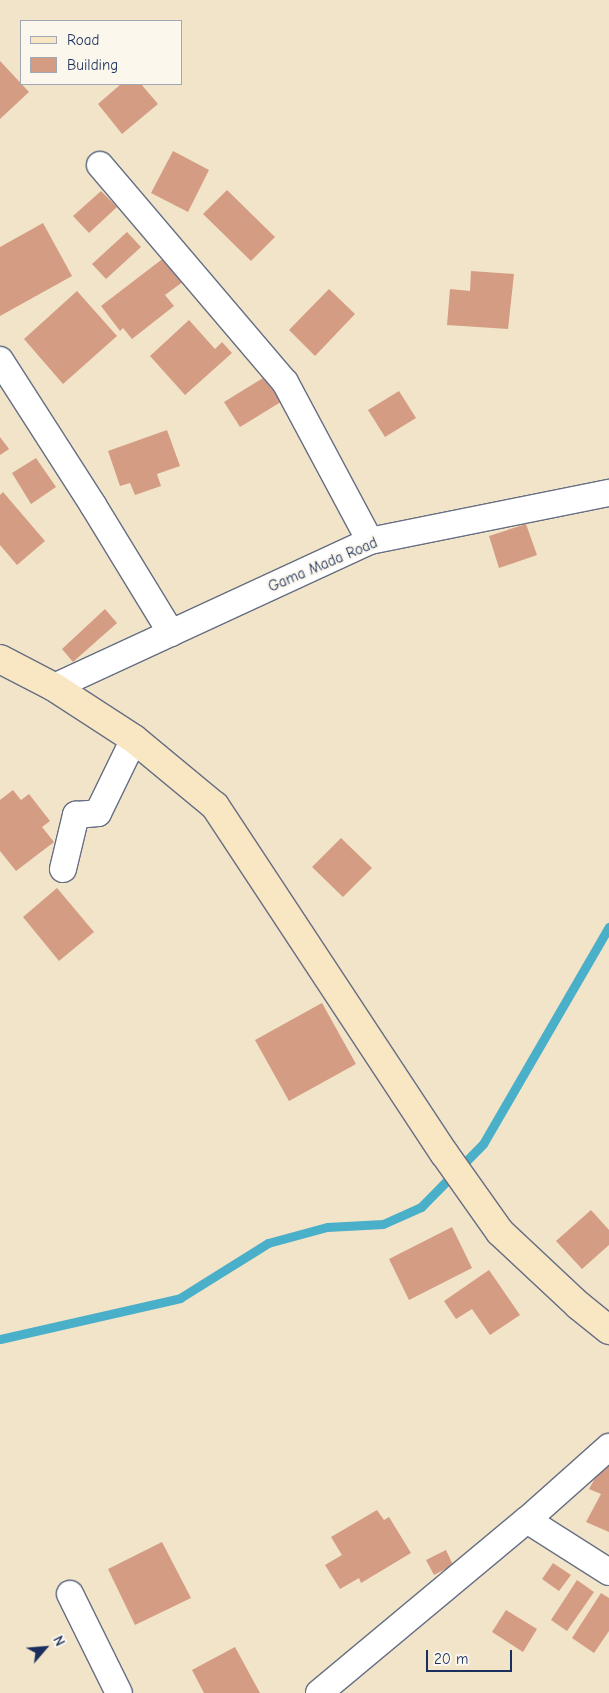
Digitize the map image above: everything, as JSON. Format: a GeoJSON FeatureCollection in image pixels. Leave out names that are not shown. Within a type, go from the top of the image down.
{"type":"FeatureCollection","features":[{"type":"Feature","properties":{"kind":"street"},"geometry":{"type":"LineString","coordinates":[[100,165],[284,382],[370,541]]}},
{"type":"Feature","properties":{"kind":"street"},"geometry":{"type":"LineString","coordinates":[[0,360],[93,504],[171,633]]}},
{"type":"Feature","properties":{"kind":"street","name":"Gama Mada Road"},"geometry":{"type":"LineString","coordinates":[[54,687],[370,541],[609,493]]}},
{"type":"Feature","properties":{"kind":"street"},"geometry":{"type":"LineString","coordinates":[[0,659],[54,687],[134,739],[215,806],[444,1153],[500,1232],[578,1305],[609,1330]]}},
{"type":"Feature","properties":{"kind":"street"},"geometry":{"type":"LineString","coordinates":[[63,868],[76,815],[98,813],[134,739]]}},
{"type":"Feature","properties":{"kind":"street"},"geometry":{"type":"LineString","coordinates":[[319,1693],[527,1520],[609,1447]]}},
{"type":"Feature","properties":{"kind":"street"},"geometry":{"type":"LineString","coordinates":[[527,1520],[609,1572]]}},
{"type":"Feature","properties":{"kind":"street"},"geometry":{"type":"LineString","coordinates":[[70,1594],[119,1693]]}},
{"type":"Feature","properties":{"kind":"building"},"geometry":{"type":"Polygon","coordinates":[[[0,61],[20,82],[20,85],[22,85],[29,92],[0,119],[0,61]]]}},
{"type":"Feature","properties":{"kind":"building"},"geometry":{"type":"Polygon","coordinates":[[[120,85],[142,85],[158,104],[122,134],[98,104],[120,85]]]}},
{"type":"Feature","properties":{"kind":"building"},"geometry":{"type":"Polygon","coordinates":[[[173,151],[209,170],[188,212],[151,193],[173,151]]]}},
{"type":"Feature","properties":{"kind":"building"},"geometry":{"type":"Polygon","coordinates":[[[227,190],[275,237],[251,261],[203,214],[227,190]]]}},
{"type":"Feature","properties":{"kind":"building"},"geometry":{"type":"Polygon","coordinates":[[[101,191],[117,207],[89,233],[73,216],[101,191]]]}},
{"type":"Feature","properties":{"kind":"building"},"geometry":{"type":"Polygon","coordinates":[[[43,223],[72,276],[0,316],[0,247],[43,223]]]}},
{"type":"Feature","properties":{"kind":"building"},"geometry":{"type":"Polygon","coordinates":[[[127,232],[141,247],[106,279],[92,264],[127,232]]]}},
{"type":"Feature","properties":{"kind":"building"},"geometry":{"type":"Polygon","coordinates":[[[165,257],[184,281],[165,295],[174,306],[132,339],[123,328],[120,331],[101,306],[165,257]]]}},
{"type":"Feature","properties":{"kind":"building"},"geometry":{"type":"Polygon","coordinates":[[[471,271],[514,274],[508,329],[447,325],[450,289],[470,291],[471,271]]]}},
{"type":"Feature","properties":{"kind":"building"},"geometry":{"type":"Polygon","coordinates":[[[329,289],[355,314],[315,356],[289,330],[329,289]]]}},
{"type":"Feature","properties":{"kind":"building"},"geometry":{"type":"Polygon","coordinates":[[[77,291],[117,336],[63,384],[24,339],[77,291]]]}},
{"type":"Feature","properties":{"kind":"building"},"geometry":{"type":"Polygon","coordinates":[[[189,320],[215,349],[222,342],[232,353],[185,395],[150,356],[189,320]]]}},
{"type":"Feature","properties":{"kind":"building"},"geometry":{"type":"Polygon","coordinates":[[[268,375],[284,400],[240,427],[224,402],[268,375]]]}},
{"type":"Feature","properties":{"kind":"building"},"geometry":{"type":"Polygon","coordinates":[[[399,391],[416,418],[385,437],[368,410],[399,391]]]}},
{"type":"Feature","properties":{"kind":"building"},"geometry":{"type":"Polygon","coordinates":[[[167,430],[180,466],[157,474],[161,486],[135,495],[130,483],[120,486],[108,451],[167,430]]]}},
{"type":"Feature","properties":{"kind":"building"},"geometry":{"type":"Polygon","coordinates":[[[0,437],[9,449],[0,455],[0,437]]]}},
{"type":"Feature","properties":{"kind":"building"},"geometry":{"type":"Polygon","coordinates":[[[36,458],[56,487],[31,504],[12,473],[36,458]]]}},
{"type":"Feature","properties":{"kind":"building"},"geometry":{"type":"Polygon","coordinates":[[[3,492],[45,541],[17,565],[0,545],[0,495],[3,492]]]}},
{"type":"Feature","properties":{"kind":"building"},"geometry":{"type":"Polygon","coordinates":[[[526,524],[537,555],[499,568],[489,536],[526,524]]]}},
{"type":"Feature","properties":{"kind":"building"},"geometry":{"type":"Polygon","coordinates":[[[105,609],[117,623],[73,662],[62,649],[105,609]]]}},
{"type":"Feature","properties":{"kind":"building"},"geometry":{"type":"Polygon","coordinates":[[[13,790],[21,800],[29,794],[50,821],[42,827],[54,842],[16,871],[0,851],[0,800],[13,790]]]}},
{"type":"Feature","properties":{"kind":"building"},"geometry":{"type":"Polygon","coordinates":[[[341,838],[372,868],[343,897],[312,867],[341,838]]]}},
{"type":"Feature","properties":{"kind":"building"},"geometry":{"type":"Polygon","coordinates":[[[57,888],[94,932],[59,961],[23,917],[57,888]]]}},
{"type":"Feature","properties":{"kind":"building"},"geometry":{"type":"Polygon","coordinates":[[[322,1003],[356,1064],[289,1101],[255,1040],[322,1003]]]}},
{"type":"Feature","properties":{"kind":"building"},"geometry":{"type":"Polygon","coordinates":[[[591,1210],[609,1230],[609,1245],[582,1269],[556,1241],[591,1210]]]}},
{"type":"Feature","properties":{"kind":"building"},"geometry":{"type":"Polygon","coordinates":[[[452,1227],[472,1268],[409,1300],[389,1259],[452,1227]]]}},
{"type":"Feature","properties":{"kind":"building"},"geometry":{"type":"Polygon","coordinates":[[[489,1270],[520,1315],[490,1335],[472,1309],[456,1319],[444,1301],[489,1270]]]}},
{"type":"Feature","properties":{"kind":"building"},"geometry":{"type":"Polygon","coordinates":[[[607,1457],[609,1458],[609,1532],[586,1522],[601,1494],[589,1489],[607,1457]]]}},
{"type":"Feature","properties":{"kind":"building"},"geometry":{"type":"Polygon","coordinates":[[[377,1510],[384,1520],[389,1517],[411,1553],[361,1583],[359,1578],[340,1589],[325,1565],[342,1555],[331,1537],[377,1510]]]}},
{"type":"Feature","properties":{"kind":"building"},"geometry":{"type":"Polygon","coordinates":[[[162,1542],[191,1598],[135,1625],[108,1569],[162,1542]]]}},
{"type":"Feature","properties":{"kind":"building"},"geometry":{"type":"Polygon","coordinates":[[[446,1550],[453,1565],[434,1575],[426,1560],[446,1550]]]}},
{"type":"Feature","properties":{"kind":"building"},"geometry":{"type":"Polygon","coordinates":[[[553,1563],[571,1575],[559,1591],[542,1579],[553,1563]]]}},
{"type":"Feature","properties":{"kind":"building"},"geometry":{"type":"Polygon","coordinates":[[[577,1580],[594,1592],[567,1631],[551,1620],[577,1580]]]}},
{"type":"Feature","properties":{"kind":"building"},"geometry":{"type":"Polygon","coordinates":[[[601,1593],[609,1598],[609,1631],[594,1653],[572,1638],[601,1593]]]}},
{"type":"Feature","properties":{"kind":"building"},"geometry":{"type":"Polygon","coordinates":[[[506,1610],[537,1629],[523,1652],[492,1632],[506,1610]]]}},
{"type":"Feature","properties":{"kind":"building"},"geometry":{"type":"Polygon","coordinates":[[[235,1647],[260,1693],[204,1693],[192,1670],[235,1647]]]}},
{"type":"Feature","properties":{"kind":"waterway"},"geometry":{"type":"LineString","coordinates":[[0,1339],[180,1298],[268,1243],[327,1227],[383,1224],[421,1207],[483,1144],[609,927]]}}]}
